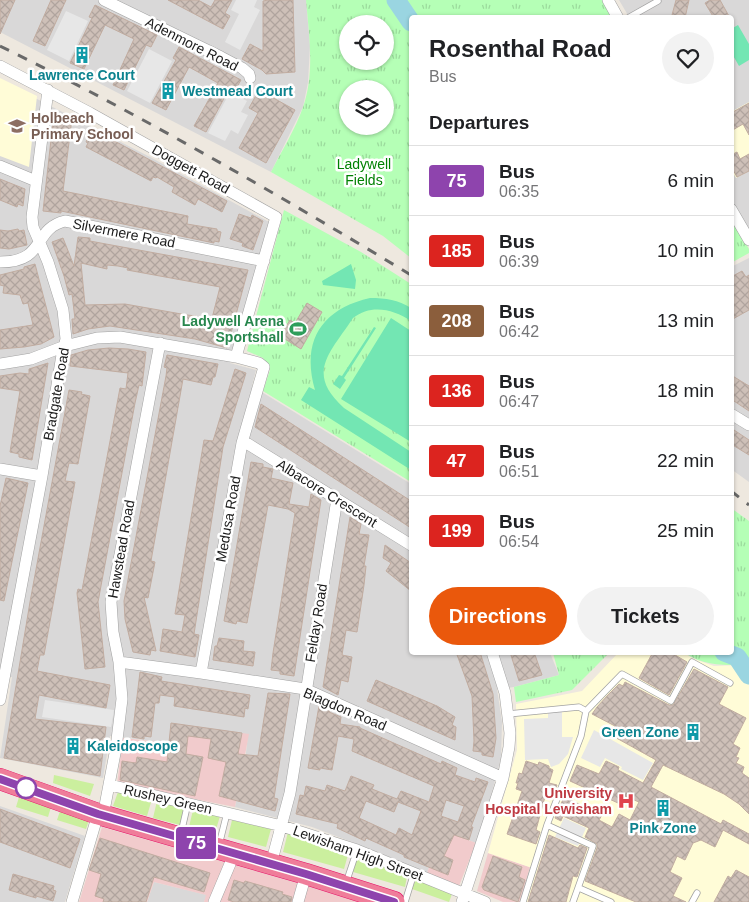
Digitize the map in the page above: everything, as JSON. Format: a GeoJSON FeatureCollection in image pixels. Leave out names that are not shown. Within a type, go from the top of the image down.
{"type":"FeatureCollection","features":[{"type":"Feature","properties":{"kind":"highway"},"geometry":{"type":"LineString","coordinates":[[0,779],[100,815],[225,851],[274,856],[302,889],[344,886],[394,902]]}},
{"type":"Feature","properties":{"kind":"street","name":"Adenmore Road"},"geometry":{"type":"LineString","coordinates":[[104,0],[235,65],[249,74],[250,78]]}},
{"type":"Feature","properties":{"kind":"street"},"geometry":{"type":"LineString","coordinates":[[608,0],[616,15]]}},
{"type":"Feature","properties":{"kind":"street","name":"Doggett Road"},"geometry":{"type":"LineString","coordinates":[[0,66],[48,90],[276,217],[264,261]]}},
{"type":"Feature","properties":{"kind":"street","name":"Bradgate Road"},"geometry":{"type":"LineString","coordinates":[[1,693],[66,339],[63,310],[48,262],[33,227],[32,217],[48,90]]}},
{"type":"Feature","properties":{"kind":"street"},"geometry":{"type":"LineString","coordinates":[[0,166],[36,181]]}},
{"type":"Feature","properties":{"kind":"street"},"geometry":{"type":"LineString","coordinates":[[734,214],[749,240]]}},
{"type":"Feature","properties":{"kind":"street","name":"Silvermere Road"},"geometry":{"type":"LineString","coordinates":[[0,262],[13,262],[28,257],[44,234],[54,226],[65,221],[264,261]]}},
{"type":"Feature","properties":{"kind":"street"},"geometry":{"type":"LineString","coordinates":[[0,364],[31,358],[64,346],[108,337],[160,343],[236,357],[264,261]]}},
{"type":"Feature","properties":{"kind":"street","name":"Hawstead Road"},"geometry":{"type":"LineString","coordinates":[[72,902],[110,785],[116,748],[122,698],[111,602],[160,343]]}},
{"type":"Feature","properties":{"kind":"street","name":"Medusa Road"},"geometry":{"type":"LineString","coordinates":[[201,673],[242,443],[264,367],[258,363],[236,357]]}},
{"type":"Feature","properties":{"kind":"street"},"geometry":{"type":"LineString","coordinates":[[734,416],[749,425]]}},
{"type":"Feature","properties":{"kind":"street","name":"Albacore Crescent"},"geometry":{"type":"LineString","coordinates":[[242,443],[248,444],[409,544]]}},
{"type":"Feature","properties":{"kind":"street"},"geometry":{"type":"LineString","coordinates":[[0,469],[42,476]]}},
{"type":"Feature","properties":{"kind":"street","name":"Felday Road"},"geometry":{"type":"LineString","coordinates":[[274,856],[290,793],[305,689],[337,499]]}},
{"type":"Feature","properties":{"kind":"street"},"geometry":{"type":"LineString","coordinates":[[464,898],[503,778],[509,747],[510,733],[505,693],[493,655]]}},
{"type":"Feature","properties":{"kind":"street","name":"Blagdon Road"},"geometry":{"type":"LineString","coordinates":[[119,662],[305,689],[503,778]]}},
{"type":"Feature","properties":{"kind":"street","name":"Rushey Green"},"geometry":{"type":"LineString","coordinates":[[110,785],[227,813]]}},
{"type":"Feature","properties":{"kind":"street","name":"Lewisham High Street"},"geometry":{"type":"LineString","coordinates":[[227,813],[282,826],[357,850],[414,873],[464,898],[485,902]]}},
{"type":"Feature","properties":{"kind":"street"},"geometry":{"type":"LineString","coordinates":[[214,902],[225,851]]}},
{"type":"Feature","properties":{"kind":"lane"},"geometry":{"type":"LineString","coordinates":[[633,15],[658,0]]}},
{"type":"Feature","properties":{"kind":"lane"},"geometry":{"type":"LineString","coordinates":[[523,902],[547,825],[581,736],[586,711],[622,674],[671,701],[692,662],[730,683]]}},
{"type":"Feature","properties":{"kind":"lane"},"geometry":{"type":"LineString","coordinates":[[508,714],[579,707],[586,711]]}},
{"type":"Feature","properties":{"kind":"lane"},"geometry":{"type":"LineString","coordinates":[[180,838],[188,803]]}},
{"type":"Feature","properties":{"kind":"lane"},"geometry":{"type":"LineString","coordinates":[[225,851],[227,813]]}},
{"type":"Feature","properties":{"kind":"lane"},"geometry":{"type":"LineString","coordinates":[[547,825],[593,846],[573,902]]}},
{"type":"Feature","properties":{"kind":"lane"},"geometry":{"type":"LineString","coordinates":[[344,886],[357,850]]}},
{"type":"Feature","properties":{"kind":"lane"},"geometry":{"type":"LineString","coordinates":[[405,902],[414,873]]}},
{"type":"Feature","properties":{"kind":"lane"},"geometry":{"type":"LineString","coordinates":[[579,888],[611,902]]}},
{"type":"Feature","properties":{"kind":"lane"},"geometry":{"type":"LineString","coordinates":[[692,902],[697,893]]}},
{"type":"Feature","properties":{"kind":"shaded area"},"geometry":{"type":"Polygon","coordinates":[[[0,0],[306,0],[310,46],[308,82],[303,107],[271,172],[0,32],[0,0]]]}},
{"type":"Feature","properties":{"kind":"shaded area"},"geometry":{"type":"Polygon","coordinates":[[[236,0],[257,0],[254,7],[260,10],[240,50],[225,42],[239,14],[231,10],[236,0]]]}},
{"type":"Feature","properties":{"kind":"shaded area"},"geometry":{"type":"Polygon","coordinates":[[[619,0],[749,0],[749,235],[734,208],[734,15],[628,15],[619,0]]]}},
{"type":"Feature","properties":{"kind":"shaded area"},"geometry":{"type":"Polygon","coordinates":[[[66,11],[88,21],[69,61],[47,50],[66,11]]]}},
{"type":"Feature","properties":{"kind":"shaded area"},"geometry":{"type":"Polygon","coordinates":[[[149,49],[172,61],[150,103],[127,91],[149,49]]]}},
{"type":"Feature","properties":{"kind":"shaded area","name":"Holbeach Primary School"},"geometry":{"type":"Polygon","coordinates":[[[0,78],[37,96],[29,167],[0,156],[0,78]]]}},
{"type":"Feature","properties":{"kind":"shaded area"},"geometry":{"type":"Polygon","coordinates":[[[0,80],[152,158],[269,222],[230,363],[256,370],[252,386],[409,483],[409,655],[551,655],[559,675],[514,687],[497,689],[502,722],[501,758],[476,843],[443,830],[427,873],[312,827],[235,807],[245,762],[248,734],[169,743],[110,736],[103,778],[0,758],[12,677],[0,676],[0,80]]]}},
{"type":"Feature","properties":{"kind":"shaded area"},"geometry":{"type":"Polygon","coordinates":[[[230,92],[247,101],[241,112],[248,115],[238,134],[231,130],[225,141],[208,133],[230,92]]]}},
{"type":"Feature","properties":{"kind":"shaded area"},"geometry":{"type":"Polygon","coordinates":[[[749,102],[749,171],[736,178],[734,175],[734,110],[749,102]]]}},
{"type":"Feature","properties":{"kind":"shaded area"},"geometry":{"type":"Polygon","coordinates":[[[749,258],[749,482],[734,471],[734,266],[749,258]]]}},
{"type":"Feature","properties":{"kind":"shaded area","name":"University Hospital Lewisham"},"geometry":{"type":"Polygon","coordinates":[[[616,655],[687,655],[714,666],[745,665],[749,680],[749,902],[526,902],[535,869],[488,853],[517,750],[516,704],[582,691],[616,655]]]}},
{"type":"Feature","properties":{"kind":"shaded area"},"geometry":{"type":"Polygon","coordinates":[[[45,700],[114,710],[111,727],[42,717],[45,700]]]}},
{"type":"Feature","properties":{"kind":"shaded area"},"geometry":{"type":"Polygon","coordinates":[[[548,712],[562,712],[562,737],[573,737],[568,754],[559,764],[551,767],[548,759],[525,760],[524,719],[548,718],[548,712]]]}},
{"type":"Feature","properties":{"kind":"shaded area"},"geometry":{"type":"Polygon","coordinates":[[[171,723],[249,734],[235,807],[117,784],[123,738],[169,743],[171,723]]]}},
{"type":"Feature","properties":{"kind":"shaded area"},"geometry":{"type":"Polygon","coordinates":[[[594,730],[653,763],[643,780],[621,769],[622,767],[605,758],[600,767],[581,758],[594,730]]]}},
{"type":"Feature","properties":{"kind":"shaded area"},"geometry":{"type":"Polygon","coordinates":[[[0,806],[85,836],[65,902],[0,902],[0,806]]]}},
{"type":"Feature","properties":{"kind":"shaded area"},"geometry":{"type":"Polygon","coordinates":[[[564,818],[586,828],[578,846],[555,837],[564,818]]]}},
{"type":"Feature","properties":{"kind":"shaded area"},"geometry":{"type":"Polygon","coordinates":[[[102,827],[359,902],[204,902],[206,895],[154,882],[147,902],[79,902],[102,827]]]}},
{"type":"Feature","properties":{"kind":"shaded area"},"geometry":{"type":"Polygon","coordinates":[[[443,830],[476,843],[459,886],[427,873],[443,830]]]}},
{"type":"Feature","properties":{"kind":"shaded area"},"geometry":{"type":"Polygon","coordinates":[[[488,853],[530,867],[520,902],[503,902],[477,891],[488,853]]]}},
{"type":"Feature","properties":{"kind":"shaded area"},"geometry":{"type":"Polygon","coordinates":[[[154,882],[207,895],[204,902],[147,902],[154,882]]]}},
{"type":"Feature","properties":{"kind":"green space","name":"Ladywell Fields"},"geometry":{"type":"Polygon","coordinates":[[[306,0],[604,0],[614,15],[409,15],[409,256],[383,236],[271,172],[303,107],[309,81],[310,54],[306,0]]]}},
{"type":"Feature","properties":{"kind":"green space"},"geometry":{"type":"Polygon","coordinates":[[[738,25],[749,44],[749,60],[739,66],[734,57],[734,27],[738,25]]]}},
{"type":"Feature","properties":{"kind":"green space"},"geometry":{"type":"Polygon","coordinates":[[[284,210],[361,252],[409,283],[409,481],[263,391],[270,370],[263,358],[247,351],[284,210]]]}},
{"type":"Feature","properties":{"kind":"green space"},"geometry":{"type":"Polygon","coordinates":[[[734,223],[749,249],[749,253],[734,261],[734,223]]]}},
{"type":"Feature","properties":{"kind":"green space"},"geometry":{"type":"Polygon","coordinates":[[[351,264],[356,280],[355,289],[323,285],[322,281],[351,264]]]}},
{"type":"Feature","properties":{"kind":"green space"},"geometry":{"type":"Polygon","coordinates":[[[370,298],[381,298],[409,307],[409,320],[382,310],[367,311],[353,318],[330,353],[325,363],[324,373],[326,384],[332,396],[344,408],[409,451],[409,469],[301,400],[309,387],[315,390],[311,373],[311,357],[313,343],[319,330],[327,319],[353,303],[370,298]]]}},
{"type":"Feature","properties":{"kind":"green space"},"geometry":{"type":"Polygon","coordinates":[[[391,318],[409,330],[409,441],[341,399],[391,318]]]}},
{"type":"Feature","properties":{"kind":"green space"},"geometry":{"type":"Polygon","coordinates":[[[374,327],[376,328],[344,378],[346,380],[340,389],[333,384],[339,375],[342,376],[374,327]]]}},
{"type":"Feature","properties":{"kind":"green space"},"geometry":{"type":"Polygon","coordinates":[[[734,510],[749,521],[749,681],[745,665],[707,663],[688,655],[734,655],[734,510]]]}},
{"type":"Feature","properties":{"kind":"green space"},"geometry":{"type":"Polygon","coordinates":[[[554,655],[607,655],[572,690],[516,702],[514,687],[559,675],[554,655]]]}},
{"type":"Feature","properties":{"kind":"green space"},"geometry":{"type":"Polygon","coordinates":[[[54,775],[94,784],[90,796],[53,783],[54,775]]]}},
{"type":"Feature","properties":{"kind":"green space"},"geometry":{"type":"Polygon","coordinates":[[[118,792],[152,799],[147,816],[113,806],[118,792]]]}},
{"type":"Feature","properties":{"kind":"green space"},"geometry":{"type":"Polygon","coordinates":[[[19,797],[51,807],[48,817],[16,807],[19,797]]]}},
{"type":"Feature","properties":{"kind":"green space"},"geometry":{"type":"Polygon","coordinates":[[[157,801],[184,807],[180,825],[153,818],[157,801]]]}},
{"type":"Feature","properties":{"kind":"green space"},"geometry":{"type":"Polygon","coordinates":[[[193,810],[220,816],[215,833],[189,827],[193,810]]]}},
{"type":"Feature","properties":{"kind":"green space"},"geometry":{"type":"Polygon","coordinates":[[[60,811],[89,820],[86,829],[57,820],[60,811]]]}},
{"type":"Feature","properties":{"kind":"green space"},"geometry":{"type":"Polygon","coordinates":[[[232,820],[271,829],[266,847],[228,837],[232,820]]]}},
{"type":"Feature","properties":{"kind":"green space"},"geometry":{"type":"Polygon","coordinates":[[[288,832],[349,851],[344,869],[283,852],[288,832]]]}},
{"type":"Feature","properties":{"kind":"green space"},"geometry":{"type":"Polygon","coordinates":[[[358,856],[407,876],[405,887],[353,872],[358,856]]]}},
{"type":"Feature","properties":{"kind":"green space"},"geometry":{"type":"Polygon","coordinates":[[[416,879],[452,894],[449,902],[412,889],[416,879]]]}},
{"type":"Feature","properties":{"kind":"building"},"geometry":{"type":"Polygon","coordinates":[[[0,0],[15,0],[0,34],[0,0]]]}},
{"type":"Feature","properties":{"kind":"building"},"geometry":{"type":"Polygon","coordinates":[[[51,0],[66,0],[45,46],[33,41],[51,0]]]}},
{"type":"Feature","properties":{"kind":"building"},"geometry":{"type":"Polygon","coordinates":[[[168,0],[198,0],[211,7],[215,0],[232,0],[225,13],[230,16],[223,29],[168,0]]]}},
{"type":"Feature","properties":{"kind":"building"},"geometry":{"type":"Polygon","coordinates":[[[293,0],[295,72],[266,74],[242,59],[250,44],[263,51],[263,1],[293,0]]]}},
{"type":"Feature","properties":{"kind":"building"},"geometry":{"type":"Polygon","coordinates":[[[676,0],[689,0],[686,15],[672,15],[676,0]]]}},
{"type":"Feature","properties":{"kind":"building"},"geometry":{"type":"Polygon","coordinates":[[[710,0],[720,0],[728,15],[712,15],[705,3],[710,0]]]}},
{"type":"Feature","properties":{"kind":"building","name":"Lawrence Court"},"geometry":{"type":"Polygon","coordinates":[[[95,5],[157,35],[151,47],[146,45],[124,90],[113,85],[134,39],[105,25],[84,69],[70,63],[92,18],[89,17],[95,5]]]}},
{"type":"Feature","properties":{"kind":"building","name":"Westmead Court"},"geometry":{"type":"Polygon","coordinates":[[[179,47],[241,80],[234,92],[229,89],[206,132],[194,126],[218,83],[189,67],[166,110],[152,103],[176,60],[173,58],[179,47]]]}},
{"type":"Feature","properties":{"kind":"building"},"geometry":{"type":"Polygon","coordinates":[[[259,90],[295,110],[266,163],[239,148],[258,113],[249,108],[259,90]]]}},
{"type":"Feature","properties":{"kind":"building"},"geometry":{"type":"Polygon","coordinates":[[[749,103],[749,135],[743,124],[734,129],[734,111],[749,103]]]}},
{"type":"Feature","properties":{"kind":"building"},"geometry":{"type":"Polygon","coordinates":[[[54,113],[72,118],[63,191],[188,216],[187,224],[217,229],[217,231],[221,232],[219,242],[214,241],[214,243],[61,211],[61,213],[43,211],[54,113]]]}},
{"type":"Feature","properties":{"kind":"building"},"geometry":{"type":"Polygon","coordinates":[[[92,129],[227,201],[222,212],[198,199],[195,205],[172,192],[174,187],[157,177],[153,177],[151,181],[86,147],[88,143],[86,142],[92,129]]]}},
{"type":"Feature","properties":{"kind":"building"},"geometry":{"type":"Polygon","coordinates":[[[737,152],[740,159],[749,154],[749,171],[737,177],[734,172],[734,154],[737,152]]]}},
{"type":"Feature","properties":{"kind":"building"},"geometry":{"type":"Polygon","coordinates":[[[0,179],[25,189],[23,206],[18,204],[17,207],[0,200],[0,179]]]}},
{"type":"Feature","properties":{"kind":"building"},"geometry":{"type":"Polygon","coordinates":[[[239,214],[251,218],[252,215],[263,221],[253,250],[242,246],[243,243],[230,239],[239,214]]]}},
{"type":"Feature","properties":{"kind":"building"},"geometry":{"type":"Polygon","coordinates":[[[18,229],[19,231],[24,230],[27,245],[9,249],[0,248],[0,230],[18,229]]]}},
{"type":"Feature","properties":{"kind":"building"},"geometry":{"type":"Polygon","coordinates":[[[78,237],[90,238],[90,241],[248,270],[227,348],[195,339],[110,326],[88,329],[73,334],[72,319],[75,319],[72,294],[69,295],[52,242],[63,238],[74,266],[78,237]],[[81,263],[85,305],[125,304],[196,316],[194,327],[209,330],[220,287],[127,270],[128,268],[118,266],[107,265],[107,269],[81,263]]]}},
{"type":"Feature","properties":{"kind":"building"},"geometry":{"type":"Polygon","coordinates":[[[35,264],[54,337],[41,344],[0,349],[0,330],[33,325],[28,303],[23,304],[20,295],[3,293],[4,286],[0,285],[0,275],[35,264]]]}},
{"type":"Feature","properties":{"kind":"building"},"geometry":{"type":"Polygon","coordinates":[[[742,271],[746,277],[749,275],[749,310],[734,318],[734,275],[742,271]]]}},
{"type":"Feature","properties":{"kind":"building","name":"Ladywell Arena Sportshall"},"geometry":{"type":"Polygon","coordinates":[[[307,303],[322,312],[301,349],[280,336],[290,320],[295,323],[307,303]]]}},
{"type":"Feature","properties":{"kind":"building"},"geometry":{"type":"Polygon","coordinates":[[[109,348],[146,352],[142,386],[139,385],[135,403],[98,602],[105,667],[85,669],[77,593],[78,589],[82,590],[120,388],[126,389],[128,373],[70,366],[71,355],[88,350],[109,348]]]}},
{"type":"Feature","properties":{"kind":"building"},"geometry":{"type":"Polygon","coordinates":[[[167,355],[218,364],[211,385],[183,379],[151,561],[155,562],[148,598],[144,597],[156,651],[151,650],[150,655],[133,652],[125,619],[124,601],[166,376],[167,368],[164,367],[167,355]]]}},
{"type":"Feature","properties":{"kind":"building"},"geometry":{"type":"Polygon","coordinates":[[[48,363],[32,460],[19,457],[19,454],[10,452],[20,391],[0,388],[0,376],[20,373],[29,374],[29,369],[48,363]]]}},
{"type":"Feature","properties":{"kind":"building"},"geometry":{"type":"Polygon","coordinates":[[[235,369],[246,373],[223,447],[194,634],[199,635],[195,657],[160,651],[163,629],[182,632],[185,615],[175,614],[204,440],[213,441],[235,369]]]}},
{"type":"Feature","properties":{"kind":"building"},"geometry":{"type":"Polygon","coordinates":[[[734,377],[749,386],[749,411],[734,401],[734,377]]]}},
{"type":"Feature","properties":{"kind":"building"},"geometry":{"type":"Polygon","coordinates":[[[69,390],[82,392],[81,394],[90,396],[78,464],[69,463],[65,481],[75,482],[44,655],[40,655],[37,671],[110,685],[106,708],[39,695],[35,719],[106,727],[100,776],[4,758],[30,602],[69,390]]]}},
{"type":"Feature","properties":{"kind":"building"},"geometry":{"type":"Polygon","coordinates":[[[261,404],[409,500],[409,527],[255,427],[261,404]]]}},
{"type":"Feature","properties":{"kind":"building"},"geometry":{"type":"Polygon","coordinates":[[[734,430],[749,440],[749,455],[734,446],[734,430]]]}},
{"type":"Feature","properties":{"kind":"building"},"geometry":{"type":"Polygon","coordinates":[[[251,462],[263,464],[263,467],[273,469],[271,478],[293,483],[289,504],[309,507],[311,494],[321,500],[294,676],[280,674],[280,671],[271,670],[295,513],[288,509],[268,505],[247,623],[237,621],[236,624],[224,621],[251,462]]]}},
{"type":"Feature","properties":{"kind":"building"},"geometry":{"type":"Polygon","coordinates":[[[6,478],[28,483],[4,601],[0,600],[0,506],[6,478]]]}},
{"type":"Feature","properties":{"kind":"building"},"geometry":{"type":"Polygon","coordinates":[[[350,517],[361,524],[359,534],[369,535],[357,632],[346,630],[342,655],[352,657],[348,682],[341,680],[338,695],[323,687],[350,517]]]}},
{"type":"Feature","properties":{"kind":"building"},"geometry":{"type":"Polygon","coordinates":[[[385,545],[409,562],[409,589],[386,571],[391,563],[383,558],[385,545]]]}},
{"type":"Feature","properties":{"kind":"building"},"geometry":{"type":"Polygon","coordinates":[[[219,638],[244,641],[243,651],[255,652],[253,666],[213,660],[215,646],[217,646],[219,638]]]}},
{"type":"Feature","properties":{"kind":"building"},"geometry":{"type":"Polygon","coordinates":[[[457,655],[481,655],[493,694],[496,738],[493,757],[482,755],[482,752],[473,751],[472,696],[457,655]]]}},
{"type":"Feature","properties":{"kind":"building"},"geometry":{"type":"Polygon","coordinates":[[[511,655],[535,655],[542,675],[519,681],[511,655]]]}},
{"type":"Feature","properties":{"kind":"building"},"geometry":{"type":"Polygon","coordinates":[[[651,655],[675,655],[687,662],[669,695],[639,678],[651,655]]]}},
{"type":"Feature","properties":{"kind":"building"},"geometry":{"type":"Polygon","coordinates":[[[694,669],[728,687],[719,704],[746,718],[733,744],[740,748],[736,757],[739,758],[736,763],[744,767],[742,773],[749,778],[749,814],[739,804],[724,794],[663,765],[651,787],[721,824],[723,820],[749,834],[749,844],[723,830],[715,847],[701,840],[693,843],[685,860],[677,856],[670,872],[682,878],[673,896],[686,902],[636,902],[585,881],[597,844],[585,837],[589,828],[563,816],[561,821],[555,818],[564,797],[602,815],[599,820],[612,827],[619,814],[630,820],[639,802],[622,795],[618,803],[570,781],[577,765],[599,774],[606,761],[619,767],[618,770],[643,783],[656,760],[611,735],[615,726],[592,714],[619,684],[623,686],[625,682],[669,705],[673,705],[694,669]]]}},
{"type":"Feature","properties":{"kind":"building"},"geometry":{"type":"Polygon","coordinates":[[[140,672],[162,677],[161,681],[250,695],[248,709],[245,708],[244,717],[174,706],[175,697],[160,695],[159,703],[155,703],[151,737],[144,736],[144,739],[132,737],[140,672]]]}},
{"type":"Feature","properties":{"kind":"building"},"geometry":{"type":"Polygon","coordinates":[[[376,680],[437,706],[455,717],[452,725],[456,727],[455,740],[367,701],[376,680]]]}},
{"type":"Feature","properties":{"kind":"building"},"geometry":{"type":"Polygon","coordinates":[[[268,693],[290,694],[274,798],[278,799],[275,811],[219,796],[226,762],[208,758],[211,739],[188,736],[186,754],[203,757],[195,796],[120,780],[122,761],[136,763],[137,757],[167,762],[171,723],[242,733],[238,754],[258,756],[268,693]]]}},
{"type":"Feature","properties":{"kind":"building"},"geometry":{"type":"Polygon","coordinates":[[[319,706],[341,717],[340,724],[360,727],[441,764],[442,761],[457,768],[455,775],[475,782],[476,778],[488,782],[471,827],[473,827],[469,840],[454,835],[444,856],[453,860],[448,875],[404,857],[404,855],[366,838],[365,841],[337,828],[338,824],[296,814],[300,795],[304,796],[306,786],[325,791],[327,785],[345,791],[351,776],[374,785],[372,789],[397,799],[401,791],[429,802],[434,786],[352,751],[354,739],[338,736],[332,770],[308,768],[319,706]],[[446,800],[441,816],[458,822],[464,806],[446,800]],[[366,801],[359,818],[396,835],[399,828],[412,835],[421,811],[398,802],[394,812],[366,801]]]}},
{"type":"Feature","properties":{"kind":"building"},"geometry":{"type":"Polygon","coordinates":[[[526,761],[538,765],[539,762],[549,766],[553,770],[549,783],[557,785],[553,795],[546,793],[536,830],[540,832],[536,844],[507,834],[522,791],[516,789],[518,783],[516,783],[519,773],[522,774],[526,761]]]}},
{"type":"Feature","properties":{"kind":"building"},"geometry":{"type":"Polygon","coordinates":[[[0,809],[80,839],[70,868],[0,842],[0,809]]]}},
{"type":"Feature","properties":{"kind":"building"},"geometry":{"type":"Polygon","coordinates":[[[549,835],[578,848],[580,845],[587,848],[577,877],[573,876],[566,902],[528,902],[549,835]]]}},
{"type":"Feature","properties":{"kind":"building"},"geometry":{"type":"Polygon","coordinates":[[[100,838],[210,873],[204,892],[154,877],[146,902],[103,902],[104,899],[95,896],[101,874],[89,870],[100,838]]]}},
{"type":"Feature","properties":{"kind":"building"},"geometry":{"type":"Polygon","coordinates":[[[493,856],[522,867],[519,877],[525,880],[518,902],[484,890],[482,887],[493,856]]]}},
{"type":"Feature","properties":{"kind":"building"},"geometry":{"type":"Polygon","coordinates":[[[736,870],[749,877],[749,902],[714,902],[728,876],[731,878],[736,870]]]}},
{"type":"Feature","properties":{"kind":"building"},"geometry":{"type":"Polygon","coordinates":[[[13,874],[54,886],[53,890],[56,891],[53,901],[9,890],[13,874]]]}},
{"type":"Feature","properties":{"kind":"building"},"geometry":{"type":"Polygon","coordinates":[[[234,880],[244,883],[245,881],[283,892],[282,894],[292,897],[291,902],[234,902],[228,900],[234,880]]]}},
{"type":"Feature","properties":{"kind":"waterway"},"geometry":{"type":"LineString","coordinates":[[396,0],[409,19]]}},
{"type":"Feature","properties":{"kind":"waterway"},"geometry":{"type":"LineString","coordinates":[[732,655],[737,657],[749,675]]}},
{"type":"Feature","properties":{"kind":"railway"},"geometry":{"type":"LineString","coordinates":[[0,46],[157,127],[409,274]]}},
{"type":"Feature","properties":{"kind":"railway"},"geometry":{"type":"LineString","coordinates":[[734,493],[749,505]]}},
{"type":"Feature","properties":{"kind":"bus line","name":"75"},"geometry":{"type":"LineString","coordinates":[[0,779],[98,814],[306,874],[394,902]]}},
{"type":"Feature","properties":{"kind":"place","name":"Lawrence Court"},"geometry":{"type":"Point","coordinates":[82,55]}},
{"type":"Feature","properties":{"kind":"place","name":"Westmead Court"},"geometry":{"type":"Point","coordinates":[168,91]}},
{"type":"Feature","properties":{"kind":"place","name":"Holbeach Primary School"},"geometry":{"type":"Point","coordinates":[17,126]}},
{"type":"Feature","properties":{"kind":"place","name":"Ladywell Arena Sportshall"},"geometry":{"type":"Point","coordinates":[298,329]}},
{"type":"Feature","properties":{"kind":"place","name":"Green Zone"},"geometry":{"type":"Point","coordinates":[693,732]}},
{"type":"Feature","properties":{"kind":"place","name":"Kaleidoscope"},"geometry":{"type":"Point","coordinates":[73,746]}},
{"type":"Feature","properties":{"kind":"place","name":"University Hospital Lewisham"},"geometry":{"type":"Point","coordinates":[626,801]}},
{"type":"Feature","properties":{"kind":"place","name":"Pink Zone"},"geometry":{"type":"Point","coordinates":[663,808]}}]}
